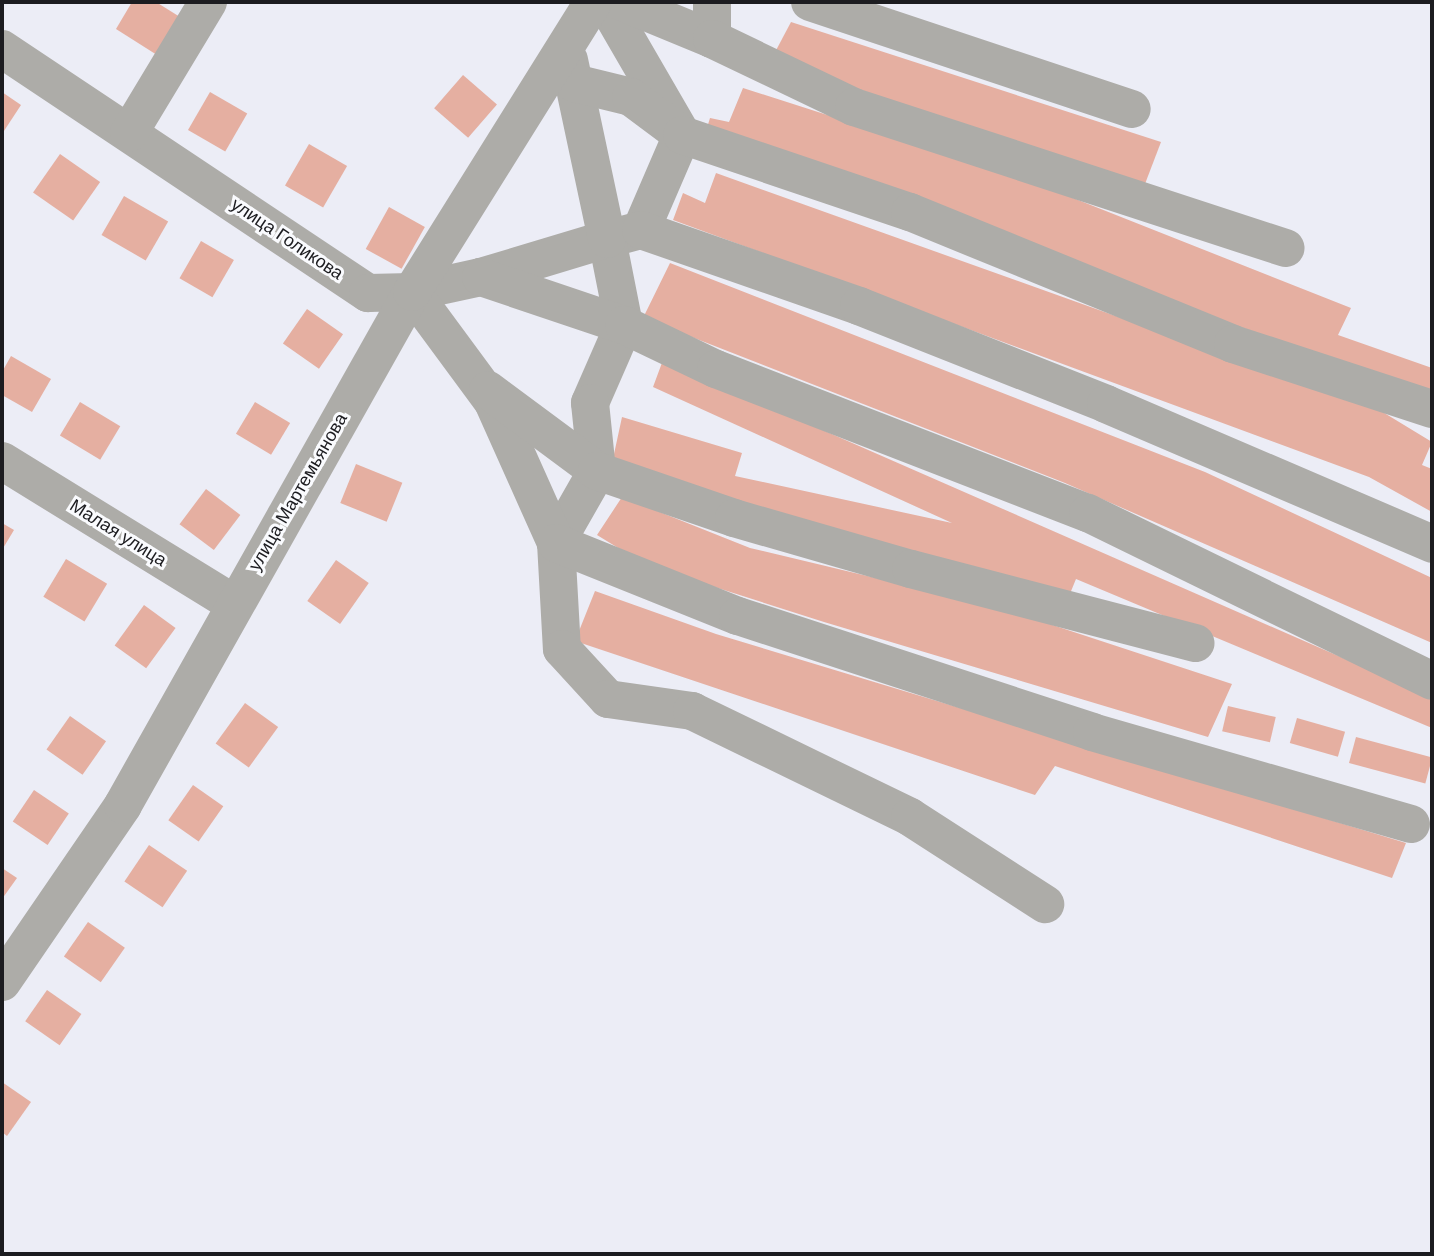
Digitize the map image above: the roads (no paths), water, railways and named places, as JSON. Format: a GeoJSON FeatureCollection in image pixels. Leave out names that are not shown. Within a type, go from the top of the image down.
{"type":"FeatureCollection","features":[{"type":"Feature","properties":{"kind":"street"},"geometry":{"type":"LineString","coordinates":[[129,133],[208,2]]}},
{"type":"Feature","properties":{"kind":"street","name":"улица Мартемьянова"},"geometry":{"type":"LineString","coordinates":[[2,982],[124,805],[234,604],[412,292],[593,2]]}},
{"type":"Feature","properties":{"kind":"street"},"geometry":{"type":"LineString","coordinates":[[605,2],[682,135]]}},
{"type":"Feature","properties":{"kind":"street"},"geometry":{"type":"LineString","coordinates":[[622,2],[712,20],[854,107],[1286,248]]}},
{"type":"Feature","properties":{"kind":"street"},"geometry":{"type":"LineString","coordinates":[[810,2],[1132,110]]}},
{"type":"Feature","properties":{"kind":"street"},"geometry":{"type":"LineString","coordinates":[[556,544],[597,471],[590,403],[624,325],[624,234],[574,83],[566,44]]}},
{"type":"Feature","properties":{"kind":"street","name":"улица Голикова"},"geometry":{"type":"LineString","coordinates":[[2,49],[368,293],[412,292],[481,277],[624,234]]}},
{"type":"Feature","properties":{"kind":"street"},"geometry":{"type":"LineString","coordinates":[[574,83],[631,97],[682,135],[910,212],[1233,344],[1432,409]]}},
{"type":"Feature","properties":{"kind":"street"},"geometry":{"type":"LineString","coordinates":[[624,234],[682,135]]}},
{"type":"Feature","properties":{"kind":"street"},"geometry":{"type":"LineString","coordinates":[[624,234],[859,306],[1106,404],[1432,544]]}},
{"type":"Feature","properties":{"kind":"street"},"geometry":{"type":"LineString","coordinates":[[481,277],[624,325],[716,369],[1088,513],[1432,681]]}},
{"type":"Feature","properties":{"kind":"street"},"geometry":{"type":"LineString","coordinates":[[412,292],[493,402],[556,544],[562,649],[608,699],[692,711],[910,817],[1045,904]]}},
{"type":"Feature","properties":{"kind":"street"},"geometry":{"type":"LineString","coordinates":[[478,382],[597,471],[886,562],[1196,643]]}},
{"type":"Feature","properties":{"kind":"street","name":"Малая улица"},"geometry":{"type":"LineString","coordinates":[[2,461],[234,604]]}},
{"type":"Feature","properties":{"kind":"street"},"geometry":{"type":"LineString","coordinates":[[556,544],[751,620],[1092,732],[1411,824]]}}]}
